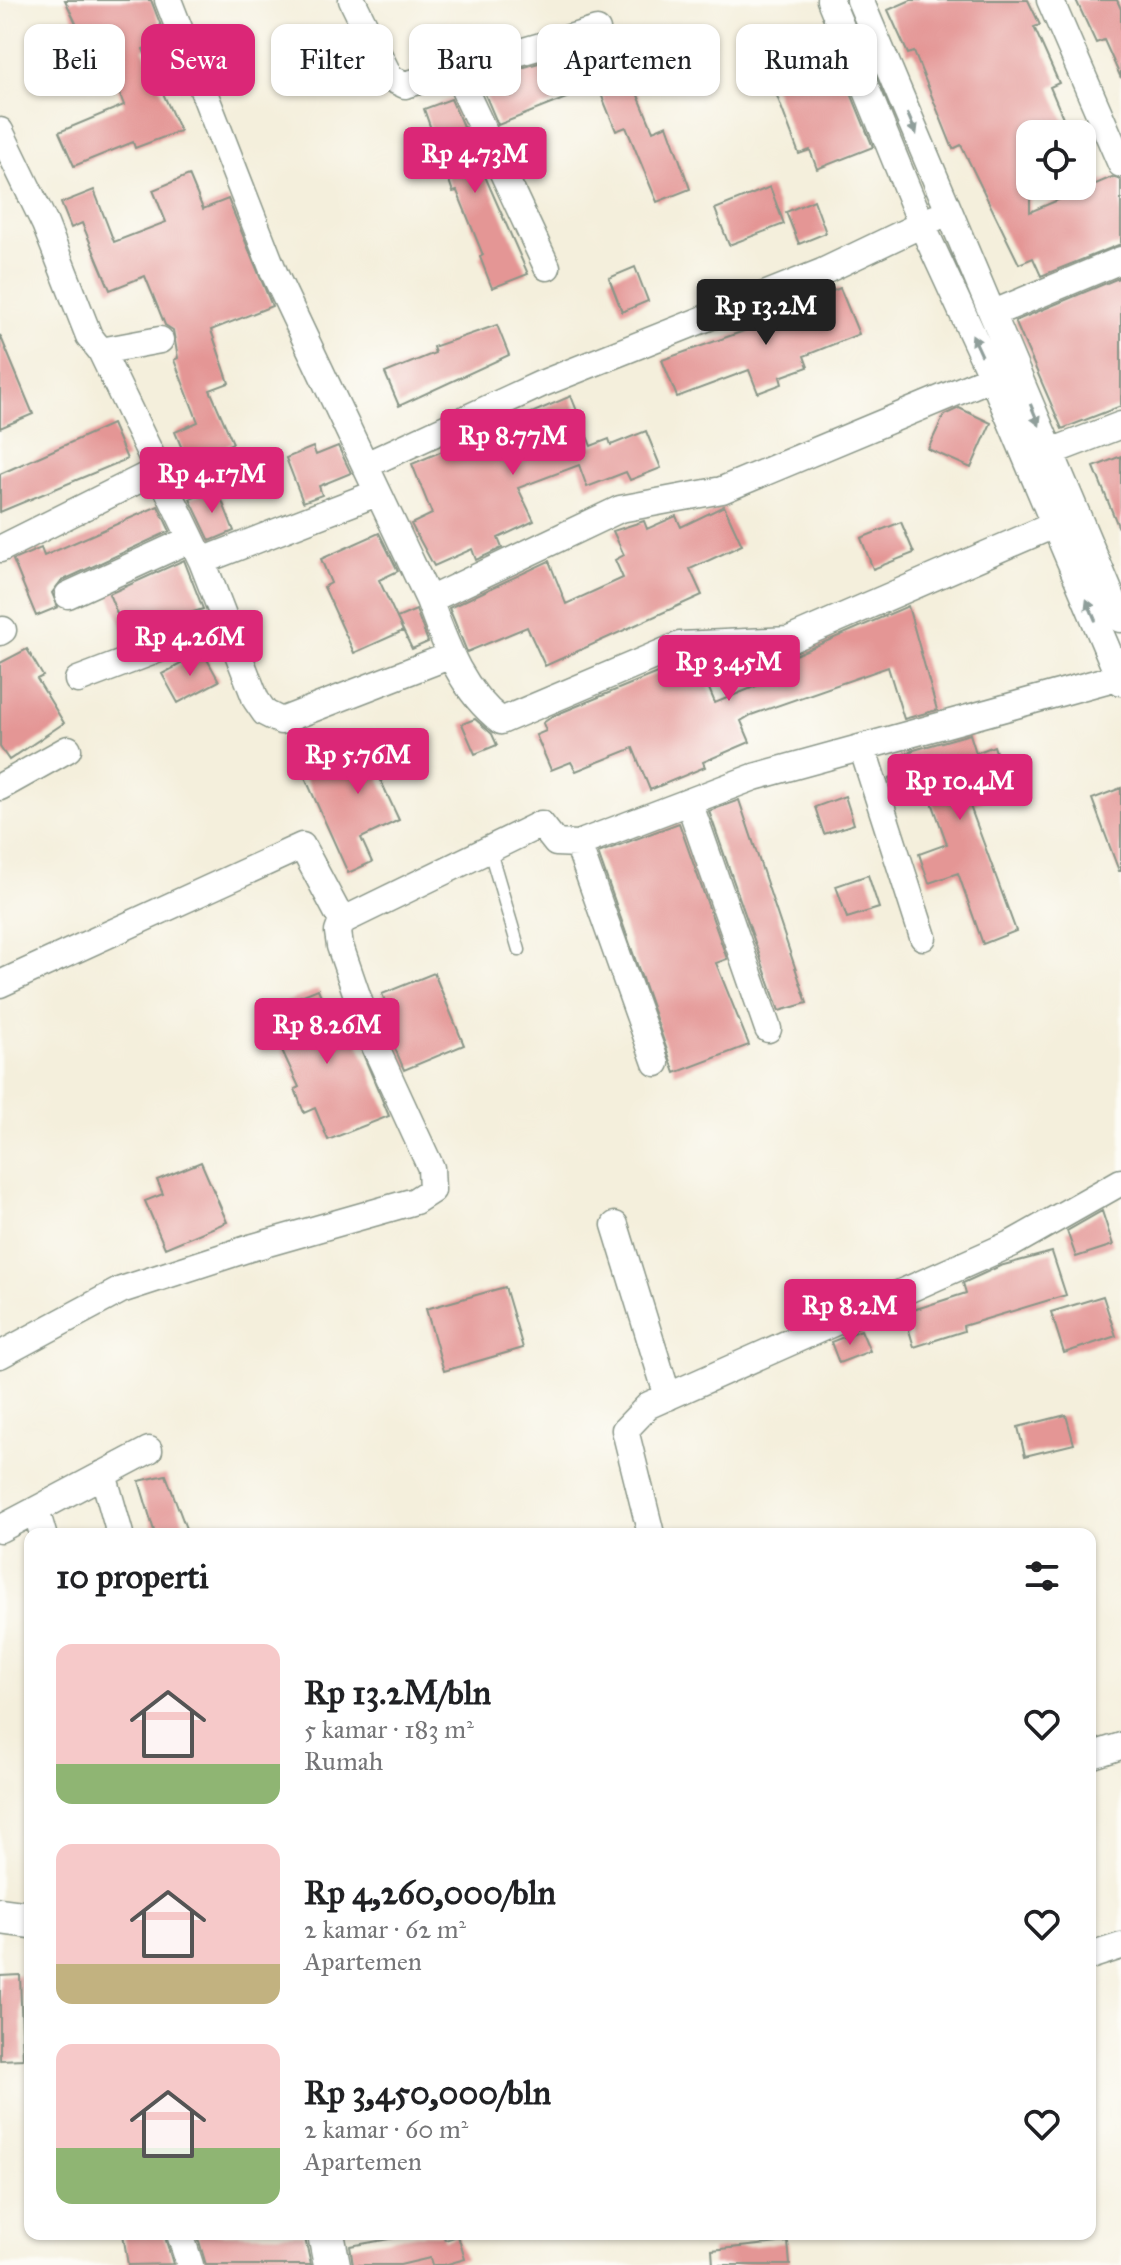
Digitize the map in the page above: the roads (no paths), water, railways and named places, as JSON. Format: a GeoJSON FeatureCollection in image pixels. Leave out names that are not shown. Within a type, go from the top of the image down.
{"type":"FeatureCollection","features":[{"type":"Feature","properties":{"kind":"street"},"geometry":{"type":"LineString","coordinates":[[168,0],[275,275],[429,600],[449,656],[474,697],[501,721],[680,645],[789,640],[1066,520]]}},
{"type":"Feature","properties":{"kind":"street"},"geometry":{"type":"LineString","coordinates":[[352,0],[390,78],[409,85]]}},
{"type":"Feature","properties":{"kind":"street"},"geometry":{"type":"LineString","coordinates":[[0,1355],[121,1290],[250,1248],[415,1201],[432,1190],[431,1168],[373,1042],[340,946],[338,932],[342,921],[541,824],[556,843],[578,844],[754,777],[1120,678],[1066,520],[1039,456],[1003,372],[921,223],[830,0]]}},
{"type":"Feature","properties":{"kind":"street"},"geometry":{"type":"LineString","coordinates":[[860,0],[948,212],[994,313],[1003,372]]}},
{"type":"Feature","properties":{"kind":"street"},"geometry":{"type":"LineString","coordinates":[[1050,0],[1121,164]]}},
{"type":"Feature","properties":{"kind":"street"},"geometry":{"type":"LineString","coordinates":[[467,96],[547,267]]}},
{"type":"Feature","properties":{"kind":"street"},"geometry":{"type":"LineString","coordinates":[[0,131],[45,224],[89,336],[101,351],[196,550],[256,700],[265,713],[281,721],[449,656]]}},
{"type":"Feature","properties":{"kind":"street"},"geometry":{"type":"LineString","coordinates":[[366,465],[541,384],[822,272],[948,212]]}},
{"type":"Feature","properties":{"kind":"street"},"geometry":{"type":"LineString","coordinates":[[994,313],[1121,260]]}},
{"type":"Feature","properties":{"kind":"street"},"geometry":{"type":"LineString","coordinates":[[101,351],[160,340]]}},
{"type":"Feature","properties":{"kind":"street"},"geometry":{"type":"LineString","coordinates":[[429,600],[620,509],[722,490],[1003,372]]}},
{"type":"Feature","properties":{"kind":"street"},"geometry":{"type":"LineString","coordinates":[[1039,456],[1121,425]]}},
{"type":"Feature","properties":{"kind":"street"},"geometry":{"type":"LineString","coordinates":[[0,549],[158,470]]}},
{"type":"Feature","properties":{"kind":"street"},"geometry":{"type":"LineString","coordinates":[[68,595],[196,550],[377,493]]}},
{"type":"Feature","properties":{"kind":"street"},"geometry":{"type":"LineString","coordinates":[[1066,520],[1121,619]]}},
{"type":"Feature","properties":{"kind":"street"},"geometry":{"type":"LineString","coordinates":[[78,680],[225,624]]}},
{"type":"Feature","properties":{"kind":"street"},"geometry":{"type":"LineString","coordinates":[[0,787],[68,749]]}},
{"type":"Feature","properties":{"kind":"street"},"geometry":{"type":"LineString","coordinates":[[863,750],[923,937]]}},
{"type":"Feature","properties":{"kind":"street"},"geometry":{"type":"LineString","coordinates":[[689,802],[768,1029]]}},
{"type":"Feature","properties":{"kind":"street"},"geometry":{"type":"LineString","coordinates":[[578,844],[656,1063]]}},
{"type":"Feature","properties":{"kind":"street"},"geometry":{"type":"LineString","coordinates":[[0,984],[302,846],[342,921]]}},
{"type":"Feature","properties":{"kind":"street"},"geometry":{"type":"LineString","coordinates":[[650,1528],[625,1430],[649,1405],[1013,1243],[1121,1182]]}},
{"type":"Feature","properties":{"kind":"street"},"geometry":{"type":"LineString","coordinates":[[615,1225],[668,1397]]}},
{"type":"Feature","properties":{"kind":"street"},"geometry":{"type":"LineString","coordinates":[[0,1529],[39,1522],[103,1474],[149,1450]]}},
{"type":"Feature","properties":{"kind":"street"},"geometry":{"type":"LineString","coordinates":[[103,1474],[118,1528]]}},
{"type":"Feature","properties":{"kind":"street"},"geometry":{"type":"LineString","coordinates":[[1096,1754],[1121,1746]]}},
{"type":"Feature","properties":{"kind":"street"},"geometry":{"type":"LineString","coordinates":[[0,1916],[24,1919]]}},
{"type":"Feature","properties":{"kind":"street"},"geometry":{"type":"LineString","coordinates":[[1096,1954],[1121,1946]]}},
{"type":"Feature","properties":{"kind":"street"},"geometry":{"type":"LineString","coordinates":[[182,2240],[190,2265]]}},
{"type":"Feature","properties":{"kind":"street"},"geometry":{"type":"LineString","coordinates":[[327,2240],[332,2265]]}},
{"type":"Feature","properties":{"kind":"lane"},"geometry":{"type":"LineString","coordinates":[[489,848],[519,950]]}}]}
